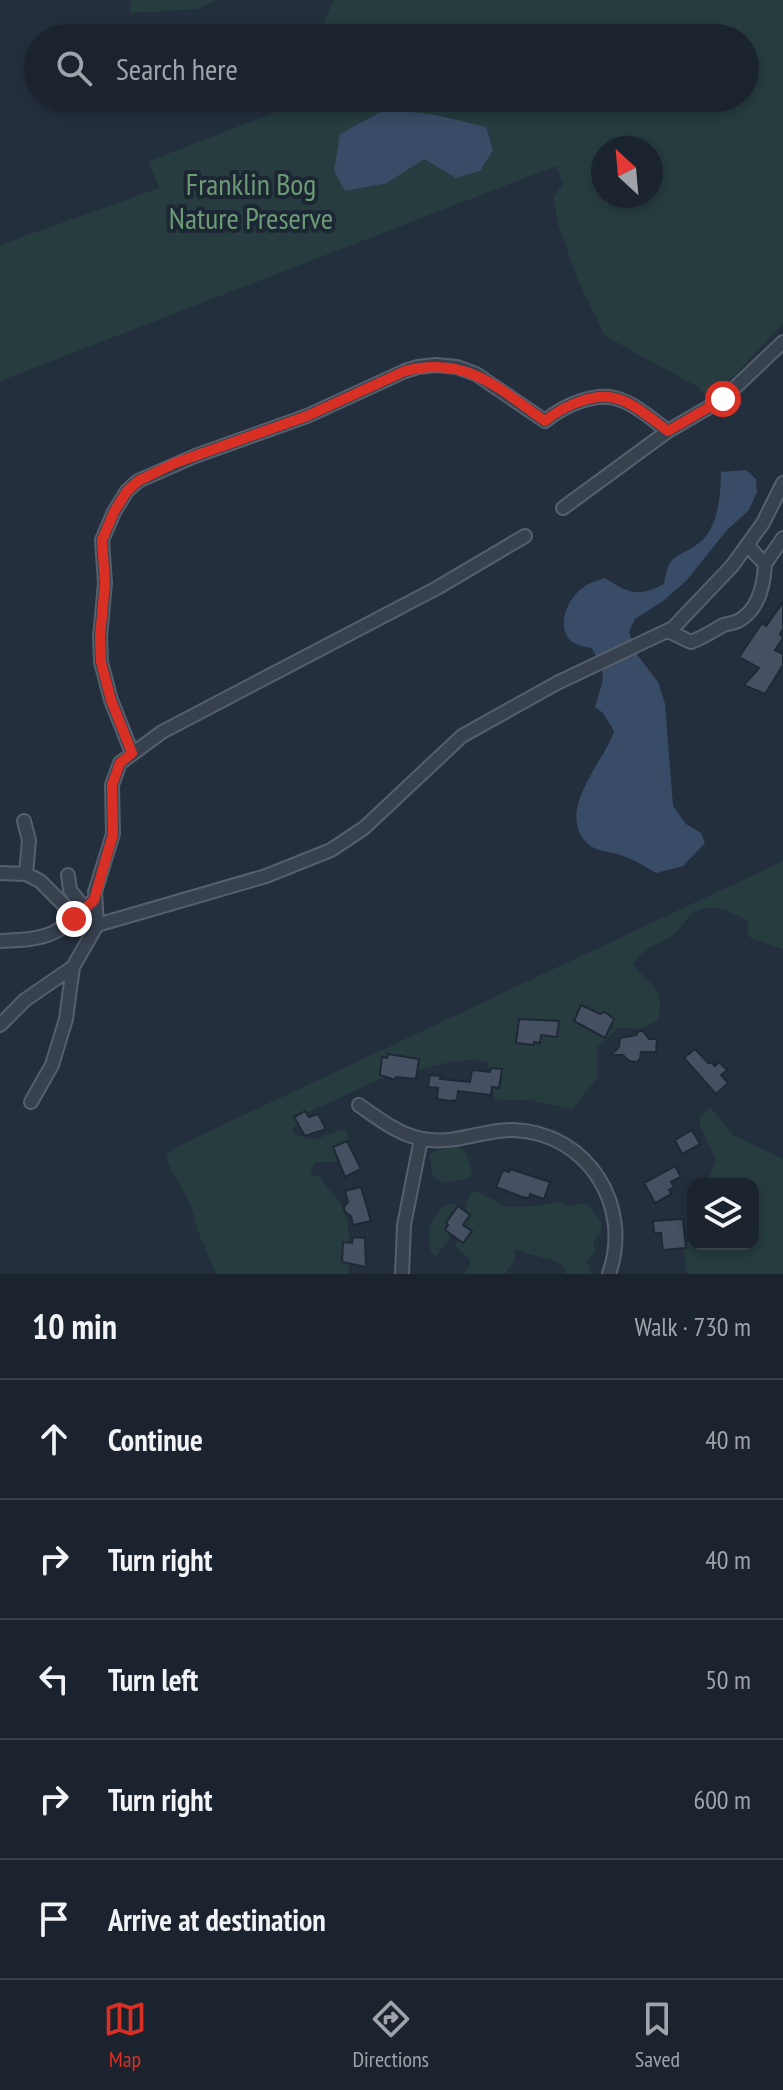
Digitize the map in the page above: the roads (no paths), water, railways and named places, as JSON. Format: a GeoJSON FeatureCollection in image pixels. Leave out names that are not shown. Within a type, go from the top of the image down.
{"type":"FeatureCollection","features":[{"type":"Feature","properties":{"kind":"street"},"geometry":{"type":"LineString","coordinates":[[563,508],[668,431],[723,399],[783,342]]}},
{"type":"Feature","properties":{"kind":"street"},"geometry":{"type":"LineString","coordinates":[[132,753],[111,700],[101,662],[105,583],[102,540],[114,512],[127,491],[138,481],[195,456],[307,416],[405,371],[436,365],[457,367],[476,374],[545,421],[567,406],[605,398],[619,399],[668,431]]}},
{"type":"Feature","properties":{"kind":"street"},"geometry":{"type":"LineString","coordinates":[[31,1102],[52,1065],[66,1019],[73,967],[97,925],[266,876],[331,850],[364,828],[462,736],[501,712],[668,631],[732,566],[763,523],[783,483]]}},
{"type":"Feature","properties":{"kind":"street"},"geometry":{"type":"LineString","coordinates":[[0,941],[50,936],[90,905],[113,834],[112,785],[120,763],[132,753],[162,732],[437,588],[525,536]]}},
{"type":"Feature","properties":{"kind":"street"},"geometry":{"type":"LineString","coordinates":[[668,631],[691,642],[748,614],[760,595],[765,564],[783,538]]}},
{"type":"Feature","properties":{"kind":"street"},"geometry":{"type":"LineString","coordinates":[[747,545],[765,564]]}},
{"type":"Feature","properties":{"kind":"street"},"geometry":{"type":"LineString","coordinates":[[24,821],[29,840],[26,874]]}},
{"type":"Feature","properties":{"kind":"street"},"geometry":{"type":"LineString","coordinates":[[0,873],[26,874],[40,881],[64,905],[68,925]]}},
{"type":"Feature","properties":{"kind":"street"},"geometry":{"type":"LineString","coordinates":[[68,875],[70,890],[90,905],[97,925]]}},
{"type":"Feature","properties":{"kind":"street"},"geometry":{"type":"LineString","coordinates":[[0,1025],[25,1000],[73,967]]}},
{"type":"Feature","properties":{"kind":"street"},"geometry":{"type":"LineString","coordinates":[[359,1105],[392,1127],[421,1139],[443,1141],[498,1130],[525,1131],[547,1136],[576,1152],[599,1176],[614,1210],[616,1246],[609,1274]]}},
{"type":"Feature","properties":{"kind":"street"},"geometry":{"type":"LineString","coordinates":[[402,1274],[404,1225],[421,1139]]}},
{"type":"Feature","properties":{"kind":"water"},"geometry":{"type":"Polygon","coordinates":[[[380,112],[411,112],[486,127],[493,150],[480,171],[456,178],[424,159],[387,183],[345,191],[334,171],[340,134],[380,112]]]}},
{"type":"Feature","properties":{"kind":"water"},"geometry":{"type":"Polygon","coordinates":[[[746,470],[756,479],[757,492],[749,510],[727,530],[686,581],[635,619],[629,632],[638,656],[658,682],[665,704],[673,806],[686,824],[701,833],[705,843],[683,866],[656,873],[627,858],[594,848],[579,831],[576,817],[584,787],[614,731],[603,713],[595,707],[602,683],[600,666],[592,648],[569,639],[564,617],[570,602],[581,589],[605,578],[633,592],[647,591],[664,584],[672,561],[699,543],[710,529],[719,500],[721,472],[746,470]]]}},
{"type":"Feature","properties":{"kind":"park label","name":"Franklin Bog Nature Preserve"},"geometry":{"type":"Point","coordinates":[251,202]}}]}
